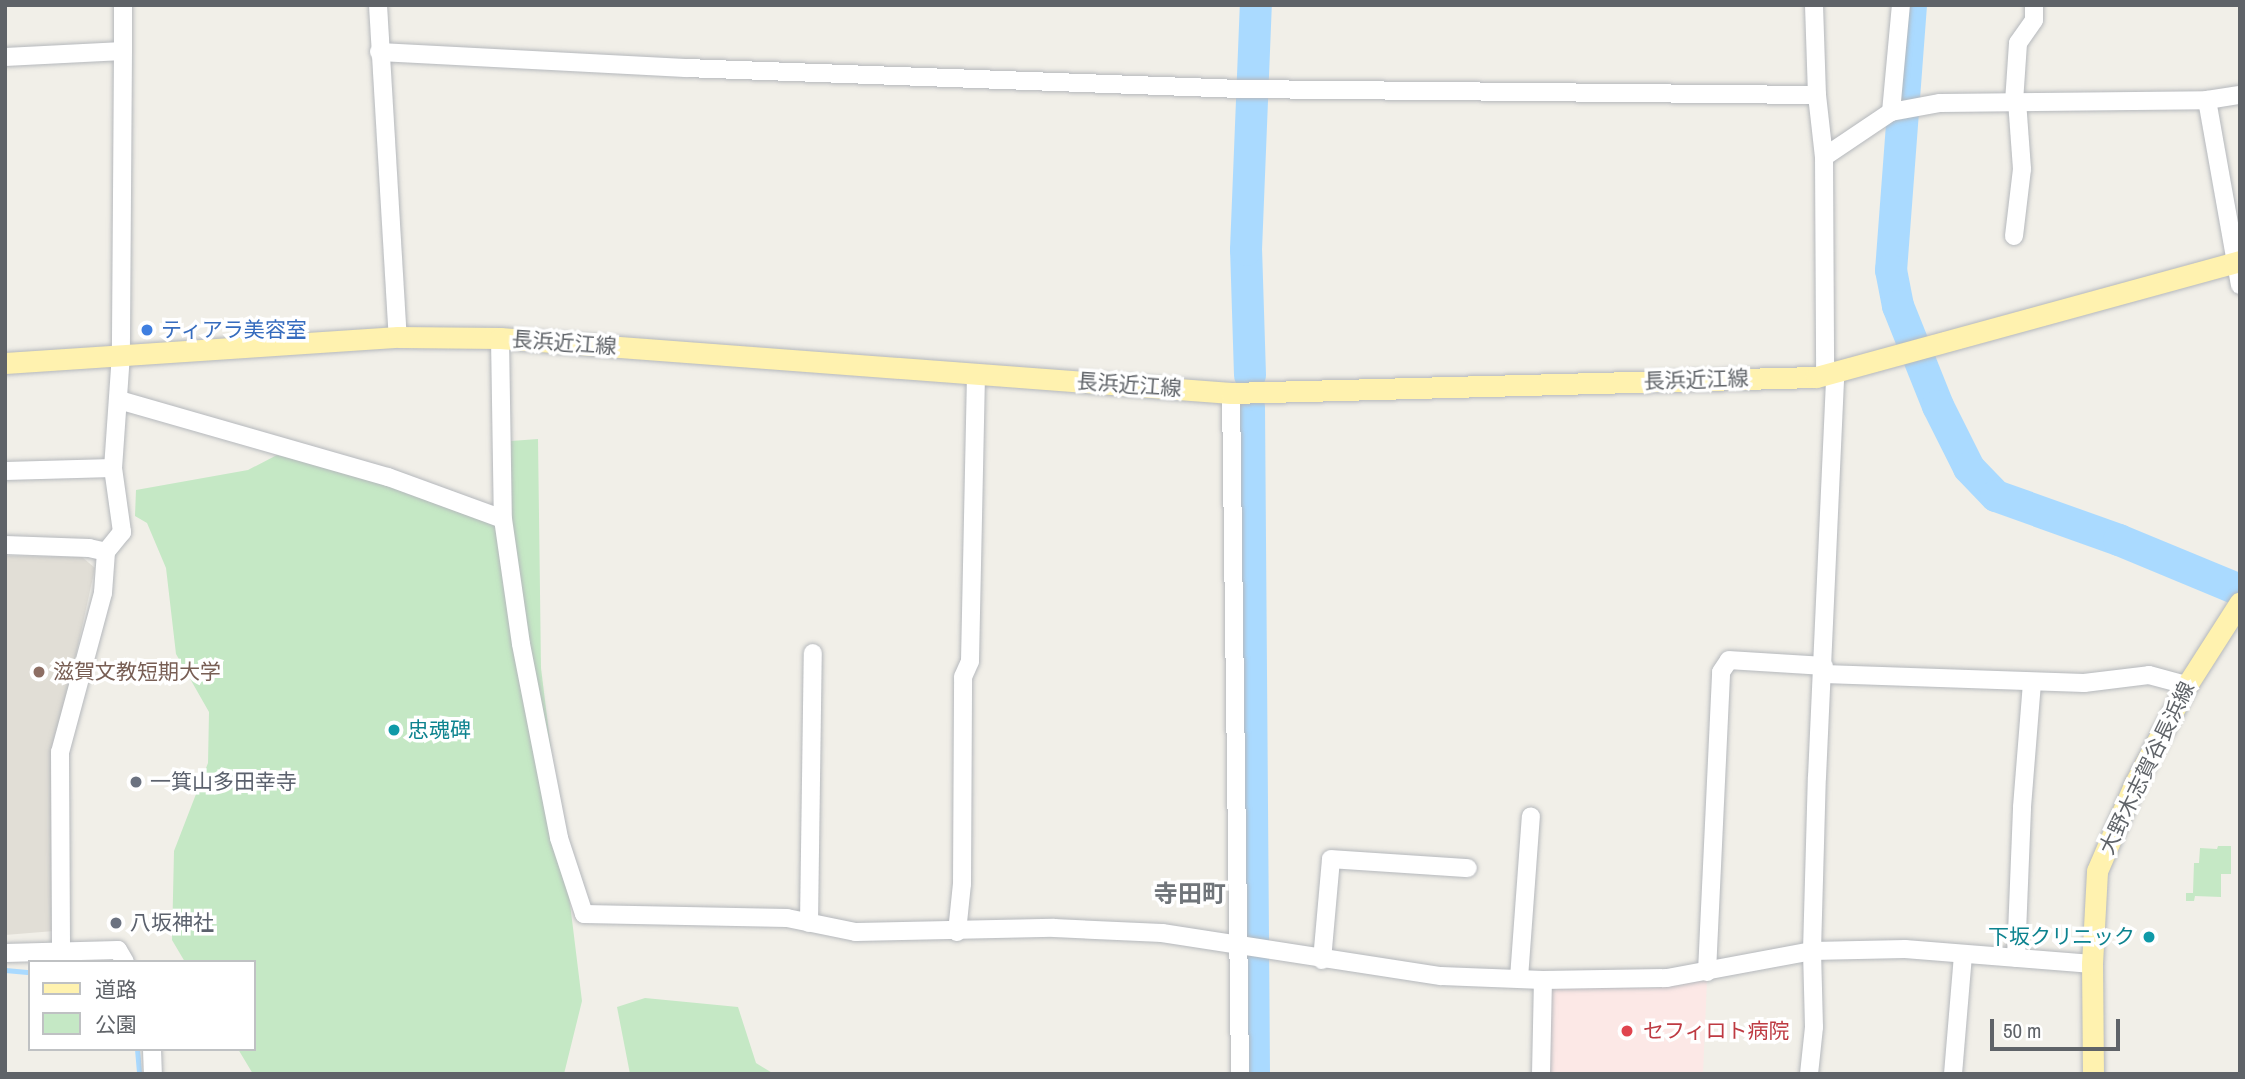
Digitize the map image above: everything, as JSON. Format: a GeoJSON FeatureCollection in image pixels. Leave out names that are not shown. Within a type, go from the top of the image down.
{"type":"FeatureCollection","features":[{"type":"Feature","properties":{"kind":"main road","name":"長浜近江線"},"geometry":{"type":"LineString","coordinates":[[5,363],[398,337],[500,338],[1231,393],[1830,375],[2237,262]]}},
{"type":"Feature","properties":{"kind":"main road","name":"大野木志賀谷長浜線"},"geometry":{"type":"LineString","coordinates":[[2093,1074],[2092,964],[2097,871],[2134,785],[2187,685],[2240,602]]}},
{"type":"Feature","properties":{"kind":"street"},"geometry":{"type":"LineString","coordinates":[[61,953],[60,752],[103,593],[106,552],[122,532],[113,468],[121,354],[123,5]]}},
{"type":"Feature","properties":{"kind":"street"},"geometry":{"type":"LineString","coordinates":[[378,5],[398,337]]}},
{"type":"Feature","properties":{"kind":"street"},"geometry":{"type":"LineString","coordinates":[[1809,1074],[1814,1027],[1812,951],[1824,670],[1830,375],[1824,157],[1817,95],[1814,5]]}},
{"type":"Feature","properties":{"kind":"street"},"geometry":{"type":"LineString","coordinates":[[1899,111],[1901,5]]}},
{"type":"Feature","properties":{"kind":"street"},"geometry":{"type":"LineString","coordinates":[[2014,236],[2022,169],[2016,102],[2018,43],[2034,20],[2034,5]]}},
{"type":"Feature","properties":{"kind":"street"},"geometry":{"type":"LineString","coordinates":[[5,57],[123,51]]}},
{"type":"Feature","properties":{"kind":"street"},"geometry":{"type":"LineString","coordinates":[[379,52],[686,68],[1254,90],[1817,95]]}},
{"type":"Feature","properties":{"kind":"street"},"geometry":{"type":"LineString","coordinates":[[1824,157],[1899,111],[1940,103],[2207,100],[2240,95]]}},
{"type":"Feature","properties":{"kind":"street"},"geometry":{"type":"LineString","coordinates":[[2207,100],[2240,285]]}},
{"type":"Feature","properties":{"kind":"street"},"geometry":{"type":"LineString","coordinates":[[500,338],[503,519],[521,644],[559,838],[584,915],[787,918],[856,932],[1054,928],[1149,933],[1441,976],[1543,980],[1667,978],[1812,951],[1905,949],[2092,964]]}},
{"type":"Feature","properties":{"kind":"street"},"geometry":{"type":"LineString","coordinates":[[957,932],[962,884],[963,677],[970,661],[976,375]]}},
{"type":"Feature","properties":{"kind":"street"},"geometry":{"type":"LineString","coordinates":[[1231,393],[1249,948],[1240,1074]]}},
{"type":"Feature","properties":{"kind":"street"},"geometry":{"type":"LineString","coordinates":[[119,400],[418,487],[503,519]]}},
{"type":"Feature","properties":{"kind":"street"},"geometry":{"type":"LineString","coordinates":[[5,471],[113,468]]}},
{"type":"Feature","properties":{"kind":"street"},"geometry":{"type":"LineString","coordinates":[[5,545],[89,548],[106,552]]}},
{"type":"Feature","properties":{"kind":"street"},"geometry":{"type":"LineString","coordinates":[[809,923],[813,653]]}},
{"type":"Feature","properties":{"kind":"street"},"geometry":{"type":"LineString","coordinates":[[1707,972],[1721,672],[1730,660],[1824,670],[2032,682],[2084,683],[2149,675],[2187,685]]}},
{"type":"Feature","properties":{"kind":"street"},"geometry":{"type":"LineString","coordinates":[[2016,958],[2022,807],[2032,682]]}},
{"type":"Feature","properties":{"kind":"street"},"geometry":{"type":"LineString","coordinates":[[1519,978],[1531,816]]}},
{"type":"Feature","properties":{"kind":"street"},"geometry":{"type":"LineString","coordinates":[[1322,960],[1331,859],[1468,868]]}},
{"type":"Feature","properties":{"kind":"street"},"geometry":{"type":"LineString","coordinates":[[5,953],[118,950],[124,960]]}},
{"type":"Feature","properties":{"kind":"street"},"geometry":{"type":"LineString","coordinates":[[1953,1074],[1963,955]]}},
{"type":"Feature","properties":{"kind":"street"},"geometry":{"type":"LineString","coordinates":[[1541,1074],[1543,980]]}},
{"type":"Feature","properties":{"kind":"street"},"geometry":{"type":"LineString","coordinates":[[152,1051],[153,1074]]}},
{"type":"Feature","properties":{"kind":"shaded area","name":"滋賀文教短期大学"},"geometry":{"type":"Polygon","coordinates":[[[5,556],[82,557],[95,568],[54,755],[54,931],[5,935],[5,556]]]}},
{"type":"Feature","properties":{"kind":"shaded area","name":"セフィロト病院"},"geometry":{"type":"Polygon","coordinates":[[[1707,980],[1703,1074],[1549,1074],[1548,987],[1655,988],[1707,980]]]}},
{"type":"Feature","properties":{"kind":"green space"},"geometry":{"type":"Polygon","coordinates":[[[538,439],[541,668],[582,1001],[564,1074],[253,1074],[239,1051],[256,1051],[256,960],[184,960],[172,940],[174,851],[208,763],[209,712],[176,654],[166,568],[147,523],[135,516],[136,490],[248,470],[277,455],[339,468],[512,528],[511,441],[538,439]]]}},
{"type":"Feature","properties":{"kind":"green space"},"geometry":{"type":"Polygon","coordinates":[[[2218,846],[2231,846],[2231,874],[2221,874],[2221,897],[2195,896],[2194,901],[2186,901],[2186,893],[2193,893],[2194,863],[2199,863],[2200,848],[2217,849],[2218,846]]]}},
{"type":"Feature","properties":{"kind":"green space"},"geometry":{"type":"Polygon","coordinates":[[[645,998],[738,1007],[756,1063],[774,1074],[630,1074],[617,1007],[645,998]]]}},
{"type":"Feature","properties":{"kind":"waterway"},"geometry":{"type":"LineString","coordinates":[[1250,375],[1246,250],[1256,5]]}},
{"type":"Feature","properties":{"kind":"waterway"},"geometry":{"type":"LineString","coordinates":[[1911,5],[1891,270],[1898,306],[1938,406],[1969,468],[1996,496],[2119,540],[2240,590]]}},
{"type":"Feature","properties":{"kind":"waterway"},"geometry":{"type":"LineString","coordinates":[[1249,407],[1254,1074]]}},
{"type":"Feature","properties":{"kind":"waterway"},"geometry":{"type":"LineString","coordinates":[[5,970],[28,972]]}},
{"type":"Feature","properties":{"kind":"waterway"},"geometry":{"type":"LineString","coordinates":[[137,1051],[139,1074]]}},
{"type":"Feature","properties":{"kind":"place","name":"ティアラ美容室"},"geometry":{"type":"Point","coordinates":[147,330]}},
{"type":"Feature","properties":{"kind":"place","name":"滋賀文教短期大学"},"geometry":{"type":"Point","coordinates":[39,672]}},
{"type":"Feature","properties":{"kind":"place","name":"忠魂碑"},"geometry":{"type":"Point","coordinates":[394,730]}},
{"type":"Feature","properties":{"kind":"place","name":"一箕山多田幸寺"},"geometry":{"type":"Point","coordinates":[136,782]}},
{"type":"Feature","properties":{"kind":"place","name":"八坂神社"},"geometry":{"type":"Point","coordinates":[116,923]}},
{"type":"Feature","properties":{"kind":"place","name":"下坂クリニック"},"geometry":{"type":"Point","coordinates":[2149,937]}},
{"type":"Feature","properties":{"kind":"place","name":"セフィロト病院"},"geometry":{"type":"Point","coordinates":[1627,1031]}},
{"type":"Feature","properties":{"kind":"district","name":"寺田町"},"geometry":{"type":"Point","coordinates":[1190,894]}}]}
